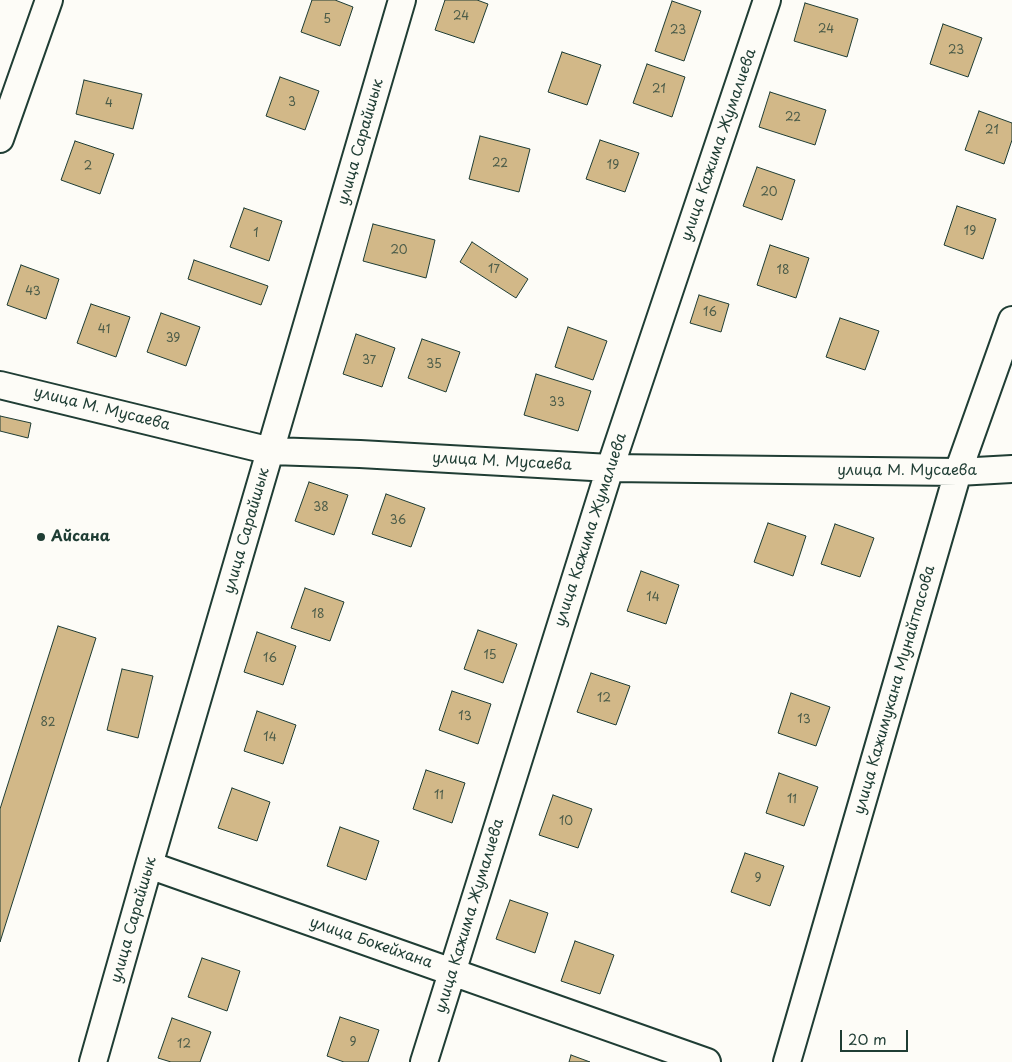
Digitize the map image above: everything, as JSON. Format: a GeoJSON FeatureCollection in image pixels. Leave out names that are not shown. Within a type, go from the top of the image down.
{"type":"FeatureCollection","features":[{"type":"Feature","properties":{"kind":"street"},"geometry":{"type":"LineString","coordinates":[[0,139],[49,0]]}},
{"type":"Feature","properties":{"kind":"street","name":"улица Сарайшык"},"geometry":{"type":"LineString","coordinates":[[93,1062],[402,0]]}},
{"type":"Feature","properties":{"kind":"street","name":"улица Кажима Жумалиева"},"geometry":{"type":"LineString","coordinates":[[424,1062],[610,468],[767,0]]}},
{"type":"Feature","properties":{"kind":"street","name":"улица Кажимукана Мунайтпасова"},"geometry":{"type":"LineString","coordinates":[[787,1062],[958,472],[1012,320]]}},
{"type":"Feature","properties":{"kind":"street","name":"улица М. Мусаева"},"geometry":{"type":"LineString","coordinates":[[0,384],[271,451],[610,468],[958,472],[1012,469]]}},
{"type":"Feature","properties":{"kind":"street","name":"улица Бокейхана"},"geometry":{"type":"LineString","coordinates":[[149,865],[707,1062]]}},
{"type":"Feature","properties":{"kind":"building"},"geometry":{"type":"Polygon","coordinates":[[[312,0],[335,0],[353,7],[340,46],[301,32],[312,0]]]}},
{"type":"Feature","properties":{"kind":"building"},"geometry":{"type":"Polygon","coordinates":[[[445,0],[477,0],[488,4],[474,43],[435,30],[445,0]]]}},
{"type":"Feature","properties":{"kind":"building"},"geometry":{"type":"Polygon","coordinates":[[[672,1],[701,11],[684,61],[655,51],[672,1]]]}},
{"type":"Feature","properties":{"kind":"building"},"geometry":{"type":"Polygon","coordinates":[[[805,3],[858,19],[847,57],[794,41],[805,3]]]}},
{"type":"Feature","properties":{"kind":"building"},"geometry":{"type":"Polygon","coordinates":[[[943,24],[982,38],[968,77],[930,64],[943,24]]]}},
{"type":"Feature","properties":{"kind":"building"},"geometry":{"type":"Polygon","coordinates":[[[562,52],[601,65],[587,105],[548,92],[562,52]]]}},
{"type":"Feature","properties":{"kind":"building"},"geometry":{"type":"Polygon","coordinates":[[[647,64],[685,77],[672,117],[633,103],[647,64]]]}},
{"type":"Feature","properties":{"kind":"building"},"geometry":{"type":"Polygon","coordinates":[[[280,77],[319,91],[305,130],[266,116],[280,77]]]}},
{"type":"Feature","properties":{"kind":"building"},"geometry":{"type":"Polygon","coordinates":[[[84,80],[142,94],[133,129],[76,114],[84,80]]]}},
{"type":"Feature","properties":{"kind":"building"},"geometry":{"type":"Polygon","coordinates":[[[770,92],[826,110],[815,145],[759,127],[770,92]]]}},
{"type":"Feature","properties":{"kind":"building"},"geometry":{"type":"Polygon","coordinates":[[[979,111],[1012,123],[1012,140],[1004,164],[965,150],[979,111]]]}},
{"type":"Feature","properties":{"kind":"building"},"geometry":{"type":"Polygon","coordinates":[[[480,136],[530,149],[519,192],[469,179],[480,136]]]}},
{"type":"Feature","properties":{"kind":"building"},"geometry":{"type":"Polygon","coordinates":[[[600,140],[639,153],[625,192],[586,179],[600,140]]]}},
{"type":"Feature","properties":{"kind":"building"},"geometry":{"type":"Polygon","coordinates":[[[75,141],[114,154],[100,194],[61,180],[75,141]]]}},
{"type":"Feature","properties":{"kind":"building"},"geometry":{"type":"Polygon","coordinates":[[[757,167],[795,180],[782,220],[743,206],[757,167]]]}},
{"type":"Feature","properties":{"kind":"building"},"geometry":{"type":"Polygon","coordinates":[[[957,206],[996,219],[983,259],[944,245],[957,206]]]}},
{"type":"Feature","properties":{"kind":"building"},"geometry":{"type":"Polygon","coordinates":[[[244,208],[282,221],[269,261],[230,247],[244,208]]]}},
{"type":"Feature","properties":{"kind":"building"},"geometry":{"type":"Polygon","coordinates":[[[373,224],[435,240],[426,278],[363,261],[373,224]]]}},
{"type":"Feature","properties":{"kind":"building"},"geometry":{"type":"Polygon","coordinates":[[[472,242],[528,279],[516,298],[460,262],[472,242]]]}},
{"type":"Feature","properties":{"kind":"building"},"geometry":{"type":"Polygon","coordinates":[[[770,245],[809,258],[796,298],[757,285],[770,245]]]}},
{"type":"Feature","properties":{"kind":"building"},"geometry":{"type":"Polygon","coordinates":[[[194,260],[268,286],[261,305],[188,279],[194,260]]]}},
{"type":"Feature","properties":{"kind":"building"},"geometry":{"type":"Polygon","coordinates":[[[21,265],[59,279],[46,319],[7,305],[21,265]]]}},
{"type":"Feature","properties":{"kind":"building"},"geometry":{"type":"Polygon","coordinates":[[[699,295],[729,304],[721,332],[690,323],[699,295]]]}},
{"type":"Feature","properties":{"kind":"building"},"geometry":{"type":"Polygon","coordinates":[[[91,304],[130,317],[116,357],[77,343],[91,304]]]}},
{"type":"Feature","properties":{"kind":"building"},"geometry":{"type":"Polygon","coordinates":[[[161,313],[200,327],[186,366],[147,352],[161,313]]]}},
{"type":"Feature","properties":{"kind":"building"},"geometry":{"type":"Polygon","coordinates":[[[840,318],[879,331],[865,370],[826,357],[840,318]]]}},
{"type":"Feature","properties":{"kind":"building"},"geometry":{"type":"Polygon","coordinates":[[[568,327],[607,341],[593,380],[555,367],[568,327]]]}},
{"type":"Feature","properties":{"kind":"building"},"geometry":{"type":"Polygon","coordinates":[[[356,334],[395,348],[382,387],[343,374],[356,334]]]}},
{"type":"Feature","properties":{"kind":"building"},"geometry":{"type":"Polygon","coordinates":[[[422,339],[460,352],[446,392],[408,378],[422,339]]]}},
{"type":"Feature","properties":{"kind":"building"},"geometry":{"type":"Polygon","coordinates":[[[536,374],[591,391],[578,431],[524,415],[536,374]]]}},
{"type":"Feature","properties":{"kind":"building"},"geometry":{"type":"Polygon","coordinates":[[[0,416],[31,423],[28,438],[0,431],[0,416]]]}},
{"type":"Feature","properties":{"kind":"building"},"geometry":{"type":"Polygon","coordinates":[[[309,482],[348,495],[334,535],[295,521],[309,482]]]}},
{"type":"Feature","properties":{"kind":"building"},"geometry":{"type":"Polygon","coordinates":[[[386,494],[425,508],[411,547],[372,534],[386,494]]]}},
{"type":"Feature","properties":{"kind":"building"},"geometry":{"type":"Polygon","coordinates":[[[768,523],[806,536],[793,576],[754,562],[768,523]]]}},
{"type":"Feature","properties":{"kind":"building"},"geometry":{"type":"Polygon","coordinates":[[[835,524],[874,538],[860,577],[821,564],[835,524]]]}},
{"type":"Feature","properties":{"kind":"building"},"geometry":{"type":"Polygon","coordinates":[[[641,571],[679,585],[666,624],[627,611],[641,571]]]}},
{"type":"Feature","properties":{"kind":"building"},"geometry":{"type":"Polygon","coordinates":[[[305,588],[344,602],[330,641],[291,628],[305,588]]]}},
{"type":"Feature","properties":{"kind":"building"},"geometry":{"type":"Polygon","coordinates":[[[58,626],[96,638],[0,942],[0,809],[58,626]]]}},
{"type":"Feature","properties":{"kind":"building"},"geometry":{"type":"Polygon","coordinates":[[[478,630],[517,644],[503,683],[464,669],[478,630]]]}},
{"type":"Feature","properties":{"kind":"building"},"geometry":{"type":"Polygon","coordinates":[[[257,632],[296,646],[283,685],[244,672],[257,632]]]}},
{"type":"Feature","properties":{"kind":"building"},"geometry":{"type":"Polygon","coordinates":[[[122,669],[153,676],[138,738],[107,730],[122,669]]]}},
{"type":"Feature","properties":{"kind":"building"},"geometry":{"type":"Polygon","coordinates":[[[591,673],[630,686],[616,725],[577,712],[591,673]]]}},
{"type":"Feature","properties":{"kind":"building"},"geometry":{"type":"Polygon","coordinates":[[[452,691],[491,704],[478,744],[439,730],[452,691]]]}},
{"type":"Feature","properties":{"kind":"building"},"geometry":{"type":"Polygon","coordinates":[[[791,693],[830,707],[816,746],[778,733],[791,693]]]}},
{"type":"Feature","properties":{"kind":"building"},"geometry":{"type":"Polygon","coordinates":[[[257,711],[296,725],[283,764],[244,751],[257,711]]]}},
{"type":"Feature","properties":{"kind":"building"},"geometry":{"type":"Polygon","coordinates":[[[426,770],[465,783],[452,823],[413,809],[426,770]]]}},
{"type":"Feature","properties":{"kind":"building"},"geometry":{"type":"Polygon","coordinates":[[[779,773],[818,787],[804,826],[766,813],[779,773]]]}},
{"type":"Feature","properties":{"kind":"building"},"geometry":{"type":"Polygon","coordinates":[[[232,788],[270,802],[257,841],[218,828],[232,788]]]}},
{"type":"Feature","properties":{"kind":"building"},"geometry":{"type":"Polygon","coordinates":[[[553,795],[592,809],[578,848],[539,835],[553,795]]]}},
{"type":"Feature","properties":{"kind":"building"},"geometry":{"type":"Polygon","coordinates":[[[340,827],[379,841],[366,880],[327,866],[340,827]]]}},
{"type":"Feature","properties":{"kind":"building"},"geometry":{"type":"Polygon","coordinates":[[[745,853],[784,866],[770,906],[731,892],[745,853]]]}},
{"type":"Feature","properties":{"kind":"building"},"geometry":{"type":"Polygon","coordinates":[[[510,900],[548,913],[535,953],[496,939],[510,900]]]}},
{"type":"Feature","properties":{"kind":"building"},"geometry":{"type":"Polygon","coordinates":[[[575,941],[614,955],[600,994],[561,981],[575,941]]]}},
{"type":"Feature","properties":{"kind":"building"},"geometry":{"type":"Polygon","coordinates":[[[202,958],[240,971],[227,1011],[188,997],[202,958]]]}},
{"type":"Feature","properties":{"kind":"building"},"geometry":{"type":"Polygon","coordinates":[[[340,1017],[379,1030],[368,1062],[344,1062],[327,1056],[340,1017]]]}},
{"type":"Feature","properties":{"kind":"building"},"geometry":{"type":"Polygon","coordinates":[[[172,1018],[211,1032],[200,1062],[171,1062],[158,1058],[172,1018]]]}},
{"type":"Feature","properties":{"kind":"building"},"geometry":{"type":"Polygon","coordinates":[[[571,1055],[590,1062],[569,1062],[571,1055]]]}},
{"type":"Feature","properties":{"kind":"place","name":"Айсана"},"geometry":{"type":"Point","coordinates":[41,537]}}]}
